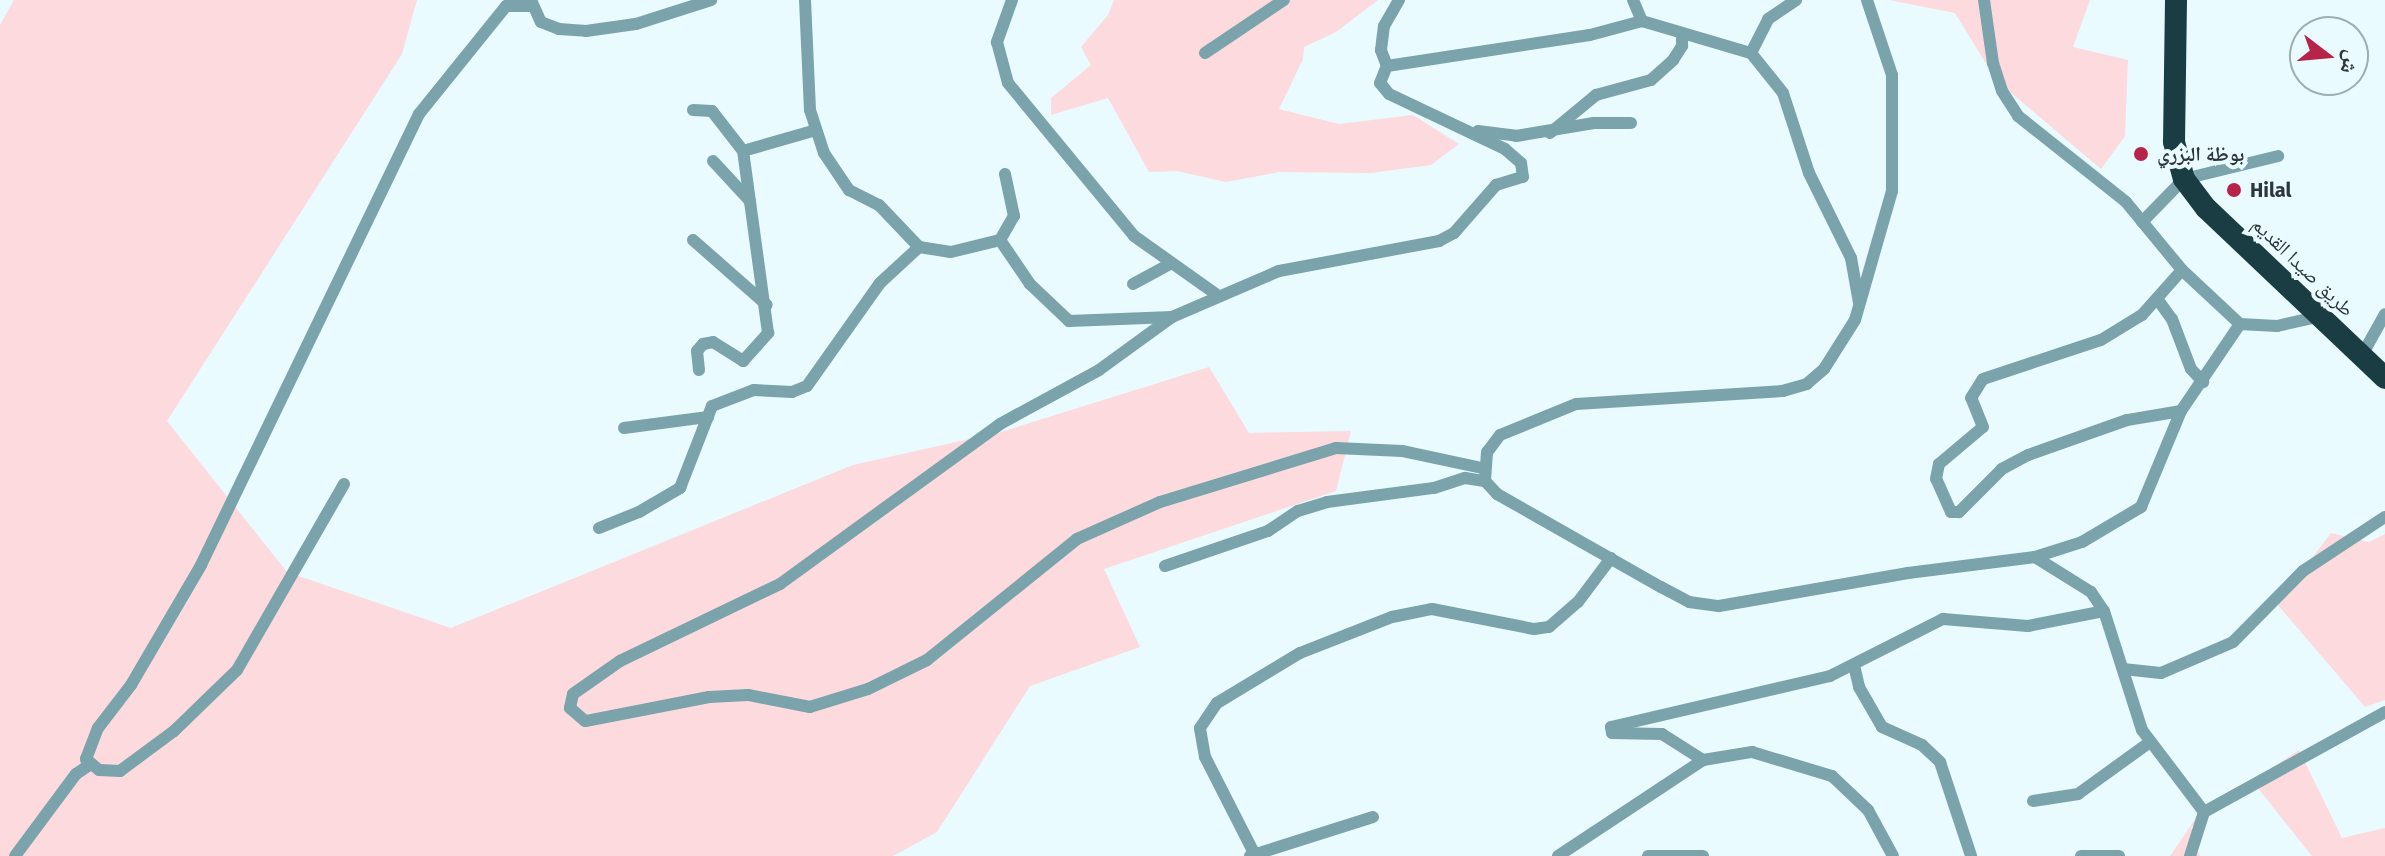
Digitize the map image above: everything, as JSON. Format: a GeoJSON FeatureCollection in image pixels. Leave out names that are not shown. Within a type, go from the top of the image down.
{"type":"FeatureCollection","features":[{"type":"Feature","properties":{"kind":"highway","name":"طريق صيدا القديم"},"geometry":{"type":"LineString","coordinates":[[2176,0],[2174,142],[2184,179],[2206,208],[2385,378]]}},
{"type":"Feature","properties":{"kind":"street"},"geometry":{"type":"LineString","coordinates":[[344,484],[237,670],[174,731],[120,771],[91,764],[86,759],[98,728],[131,685],[201,565],[419,114],[506,6],[530,3],[541,22],[559,29],[586,31],[636,24],[711,0]]}},
{"type":"Feature","properties":{"kind":"street"},"geometry":{"type":"LineString","coordinates":[[805,0],[808,91],[816,130],[824,153],[849,190],[879,205],[919,247],[951,252],[1000,240],[1014,216],[1005,174]]}},
{"type":"Feature","properties":{"kind":"street"},"geometry":{"type":"LineString","coordinates":[[1012,0],[997,42],[1008,83],[1125,227],[1170,264],[1216,294]]}},
{"type":"Feature","properties":{"kind":"street"},"geometry":{"type":"LineString","coordinates":[[1205,53],[1284,0]]}},
{"type":"Feature","properties":{"kind":"street"},"geometry":{"type":"LineString","coordinates":[[1399,0],[1384,26],[1381,50],[1387,66],[1380,83],[1389,94],[1515,155],[1524,171],[1479,199],[1454,233],[1439,241],[1291,268],[1216,294],[1172,317],[1099,370],[1000,424],[780,584],[620,661],[573,694],[572,714],[585,721],[709,697],[748,695],[810,707],[868,689],[927,660],[1085,534],[1171,498],[1336,448],[1402,451],[1484,474],[1497,494],[1689,602],[1719,606],[1908,573],[2035,557],[2095,536],[2141,507],[2181,411],[2240,324]]}},
{"type":"Feature","properties":{"kind":"street"},"geometry":{"type":"LineString","coordinates":[[1633,0],[1642,21]]}},
{"type":"Feature","properties":{"kind":"street"},"geometry":{"type":"LineString","coordinates":[[1751,53],[1768,19],[1796,0]]}},
{"type":"Feature","properties":{"kind":"street"},"geometry":{"type":"LineString","coordinates":[[1484,474],[1500,435],[1576,404],[1796,389],[1816,378],[1838,351],[1860,306],[1889,212],[1893,156],[1892,75],[1867,0]]}},
{"type":"Feature","properties":{"kind":"street"},"geometry":{"type":"LineString","coordinates":[[1984,0],[1997,77],[2018,116],[2126,202],[2182,270],[2240,324],[2277,326],[2321,316]]}},
{"type":"Feature","properties":{"kind":"street"},"geometry":{"type":"LineString","coordinates":[[1387,66],[1590,35],[1642,21],[1751,53],[1783,93],[1809,173],[1851,258],[1860,306]]}},
{"type":"Feature","properties":{"kind":"street"},"geometry":{"type":"LineString","coordinates":[[1550,133],[1596,95],[1651,80],[1673,60],[1682,46],[1682,34]]}},
{"type":"Feature","properties":{"kind":"street"},"geometry":{"type":"LineString","coordinates":[[693,110],[712,111],[743,151],[767,305],[768,333],[752,356],[743,361],[713,342],[703,344],[697,351],[699,370]]}},
{"type":"Feature","properties":{"kind":"street"},"geometry":{"type":"LineString","coordinates":[[1463,129],[1516,136],[1550,133],[1594,123],[1631,123]]}},
{"type":"Feature","properties":{"kind":"street"},"geometry":{"type":"LineString","coordinates":[[743,151],[816,130]]}},
{"type":"Feature","properties":{"kind":"street"},"geometry":{"type":"LineString","coordinates":[[2142,222],[2184,179],[2278,156]]}},
{"type":"Feature","properties":{"kind":"street"},"geometry":{"type":"LineString","coordinates":[[713,161],[750,201]]}},
{"type":"Feature","properties":{"kind":"street"},"geometry":{"type":"LineString","coordinates":[[693,240],[767,305]]}},
{"type":"Feature","properties":{"kind":"street"},"geometry":{"type":"LineString","coordinates":[[1000,240],[1030,284],[1069,321],[1172,317]]}},
{"type":"Feature","properties":{"kind":"street"},"geometry":{"type":"LineString","coordinates":[[599,528],[654,505],[680,488],[712,406],[754,390],[792,392],[807,386],[880,283],[919,247]]}},
{"type":"Feature","properties":{"kind":"street"},"geometry":{"type":"LineString","coordinates":[[1133,284],[1170,264]]}},
{"type":"Feature","properties":{"kind":"street"},"geometry":{"type":"LineString","coordinates":[[2181,411],[2092,431],[2028,455],[2002,469],[1959,512],[1951,512],[1936,479],[1939,464],[1983,427],[1971,398],[1983,379],[2101,340],[2158,300],[2182,270]]}},
{"type":"Feature","properties":{"kind":"street"},"geometry":{"type":"LineString","coordinates":[[2158,300],[2179,332],[2191,369],[2203,382]]}},
{"type":"Feature","properties":{"kind":"street"},"geometry":{"type":"LineString","coordinates":[[2361,357],[2385,314]]}},
{"type":"Feature","properties":{"kind":"street"},"geometry":{"type":"LineString","coordinates":[[624,428],[708,417]]}},
{"type":"Feature","properties":{"kind":"street"},"geometry":{"type":"LineString","coordinates":[[1165,566],[1268,531],[1298,511],[1327,502],[1434,488],[1484,474]]}},
{"type":"Feature","properties":{"kind":"street"},"geometry":{"type":"LineString","coordinates":[[2123,669],[2161,673],[2225,647],[2245,633],[2303,571],[2385,517]]}},
{"type":"Feature","properties":{"kind":"street"},"geometry":{"type":"LineString","coordinates":[[2035,557],[2091,592],[2104,611],[2150,742],[2204,812]]}},
{"type":"Feature","properties":{"kind":"street"},"geometry":{"type":"LineString","coordinates":[[1373,817],[1253,855],[1205,757],[1200,728],[1217,703],[1300,653],[1392,617],[1432,609],[1534,629],[1549,627],[1572,609],[1611,558]]}},
{"type":"Feature","properties":{"kind":"street"},"geometry":{"type":"LineString","coordinates":[[1703,760],[1662,734],[1612,733],[1611,727],[1806,683],[1854,665],[1943,619],[2028,626],[2104,611]]}},
{"type":"Feature","properties":{"kind":"street"},"geometry":{"type":"LineString","coordinates":[[1854,665],[1859,687],[1882,727],[1922,745],[1940,762],[1971,856]]}},
{"type":"Feature","properties":{"kind":"street"},"geometry":{"type":"LineString","coordinates":[[2190,856],[2204,812],[2385,713]]}},
{"type":"Feature","properties":{"kind":"street"},"geometry":{"type":"LineString","coordinates":[[2033,801],[2078,794],[2150,742]]}},
{"type":"Feature","properties":{"kind":"street"},"geometry":{"type":"LineString","coordinates":[[1558,856],[1703,760],[1752,752],[1832,776],[1868,810],[1893,856]]}},
{"type":"Feature","properties":{"kind":"street"},"geometry":{"type":"LineString","coordinates":[[15,856],[76,774],[91,764]]}},
{"type":"Feature","properties":{"kind":"street"},"geometry":{"type":"LineString","coordinates":[[1648,856],[1703,856]]}},
{"type":"Feature","properties":{"kind":"street"},"geometry":{"type":"LineString","coordinates":[[2081,856],[2119,856]]}},
{"type":"Feature","properties":{"kind":"shaded area"},"geometry":{"type":"Polygon","coordinates":[[[14,0],[417,0],[402,54],[167,421],[287,572],[451,628],[853,465],[1001,432],[1209,367],[1249,433],[1351,431],[1336,491],[1104,569],[1140,647],[1030,686],[937,832],[893,856],[0,856],[0,25],[14,0]]]}},
{"type":"Feature","properties":{"kind":"shaded area"},"geometry":{"type":"Polygon","coordinates":[[[1114,0],[1378,0],[1336,32],[1304,47],[1303,59],[1279,109],[1339,124],[1413,115],[1459,144],[1431,165],[1371,173],[1280,172],[1226,182],[1177,171],[1149,172],[1108,98],[1051,115],[1051,98],[1091,65],[1081,47],[1108,15],[1114,0]]]}},
{"type":"Feature","properties":{"kind":"shaded area"},"geometry":{"type":"Polygon","coordinates":[[[1889,0],[2090,0],[2073,47],[2128,60],[2125,136],[2101,169],[1996,80],[1955,13],[1889,0]]]}},
{"type":"Feature","properties":{"kind":"shaded area"},"geometry":{"type":"Polygon","coordinates":[[[2331,533],[2369,542],[2385,534],[2385,700],[2365,707],[2277,604],[2331,533]]]}},
{"type":"Feature","properties":{"kind":"shaded area"},"geometry":{"type":"Polygon","coordinates":[[[2299,750],[2342,838],[2385,828],[2385,856],[2312,856],[2257,787],[2191,827],[2200,856],[2170,856],[2196,818],[2299,750]]]}},
{"type":"Feature","properties":{"kind":"place","name":"بوظة البزري"},"geometry":{"type":"Point","coordinates":[2141,154]}},
{"type":"Feature","properties":{"kind":"place","name":"Hilal"},"geometry":{"type":"Point","coordinates":[2234,190]}}]}
